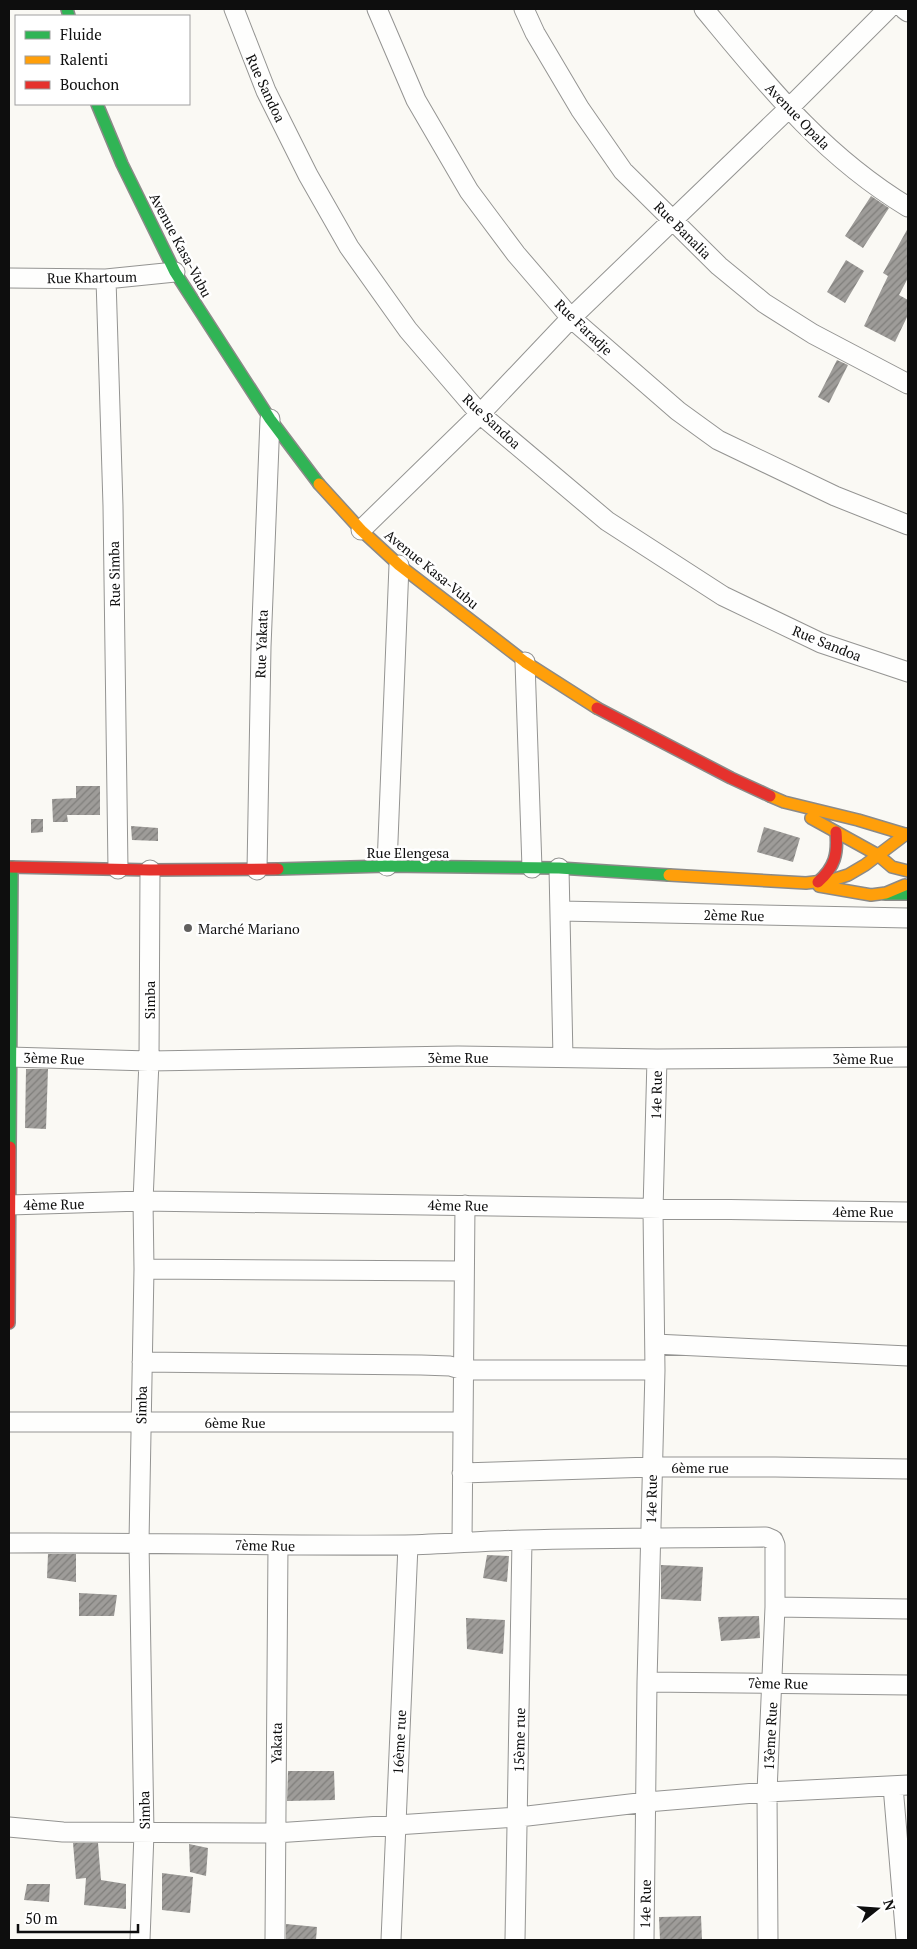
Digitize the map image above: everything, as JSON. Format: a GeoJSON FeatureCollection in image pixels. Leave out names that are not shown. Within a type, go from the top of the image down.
{"type":"FeatureCollection","features":[{"type":"Feature","properties":{"kind":"street","name":"Rue Sandoa"},"geometry":{"type":"LineString","coordinates":[[234,9],[266,91],[308,175],[349,247],[408,330],[480,414],[607,520],[723,596],[821,643],[908,672]]}},
{"type":"Feature","properties":{"kind":"street","name":"Rue Faradje"},"geometry":{"type":"LineString","coordinates":[[377,9],[416,100],[468,191],[516,254],[571,318],[678,411],[718,440],[835,496],[908,525]]}},
{"type":"Feature","properties":{"kind":"street","name":"Rue Banalia"},"geometry":{"type":"LineString","coordinates":[[524,9],[535,33],[580,109],[623,171],[719,266],[764,303],[813,334],[908,384]]}},
{"type":"Feature","properties":{"kind":"street","name":"Avenue Opala"},"geometry":{"type":"LineString","coordinates":[[704,9],[788,109],[829,150],[888,195],[908,207]]}},
{"type":"Feature","properties":{"kind":"street"},"geometry":{"type":"LineString","coordinates":[[361,530],[480,414],[571,318],[788,109],[888,9]]}},
{"type":"Feature","properties":{"kind":"street"},"geometry":{"type":"LineString","coordinates":[[904,9],[908,12]]}},
{"type":"Feature","properties":{"kind":"street","name":"Avenue Kasa-Vubu"},"geometry":{"type":"LineString","coordinates":[[97,105],[122,164],[175,272],[270,419],[316,480],[361,530],[398,565],[526,662],[605,713],[731,778],[784,802],[907,834]]}},
{"type":"Feature","properties":{"kind":"street","name":"Rue Khartoum"},"geometry":{"type":"LineString","coordinates":[[9,278],[106,279],[175,272]]}},
{"type":"Feature","properties":{"kind":"street","name":"Rue Simba"},"geometry":{"type":"LineString","coordinates":[[106,279],[113,506],[118,869]]}},
{"type":"Feature","properties":{"kind":"street","name":"Rue Yakata"},"geometry":{"type":"LineString","coordinates":[[257,870],[261,647],[270,419]]}},
{"type":"Feature","properties":{"kind":"street"},"geometry":{"type":"LineString","coordinates":[[387,866],[398,565]]}},
{"type":"Feature","properties":{"kind":"street"},"geometry":{"type":"LineString","coordinates":[[526,662],[532,868]]}},
{"type":"Feature","properties":{"kind":"street"},"geometry":{"type":"LineString","coordinates":[[784,802],[878,855],[892,866],[908,870]]}},
{"type":"Feature","properties":{"kind":"street"},"geometry":{"type":"LineString","coordinates":[[812,882],[828,874],[837,858],[836,832]]}},
{"type":"Feature","properties":{"kind":"street"},"geometry":{"type":"LineString","coordinates":[[812,882],[846,876],[907,834]]}},
{"type":"Feature","properties":{"kind":"street","name":"Rue Elengesa"},"geometry":{"type":"LineString","coordinates":[[10,867],[150,870],[257,870],[387,866],[559,868],[812,882]]}},
{"type":"Feature","properties":{"kind":"street"},"geometry":{"type":"LineString","coordinates":[[9,1323],[10,867]]}},
{"type":"Feature","properties":{"kind":"street"},"geometry":{"type":"LineString","coordinates":[[559,868],[563,1058]]}},
{"type":"Feature","properties":{"kind":"street","name":"Simba"},"geometry":{"type":"LineString","coordinates":[[140,1940],[144,1833],[139,1542],[144,1201],[149,1061],[150,870]]}},
{"type":"Feature","properties":{"kind":"street"},"geometry":{"type":"LineString","coordinates":[[812,882],[853,893],[908,894]]}},
{"type":"Feature","properties":{"kind":"street"},"geometry":{"type":"LineString","coordinates":[[885,894],[908,883]]}},
{"type":"Feature","properties":{"kind":"street","name":"2ème Rue"},"geometry":{"type":"LineString","coordinates":[[560,912],[908,918]]}},
{"type":"Feature","properties":{"kind":"street","name":"3ème Rue"},"geometry":{"type":"LineString","coordinates":[[10,1056],[149,1061],[458,1056],[657,1059],[908,1057]]}},
{"type":"Feature","properties":{"kind":"street","name":"14e Rue"},"geometry":{"type":"LineString","coordinates":[[644,1940],[647,1682],[655,1370],[654,1210],[657,1059]]}},
{"type":"Feature","properties":{"kind":"street","name":"4ème Rue"},"geometry":{"type":"LineString","coordinates":[[10,1205],[144,1201],[465,1205],[654,1210],[908,1212]]}},
{"type":"Feature","properties":{"kind":"street"},"geometry":{"type":"LineString","coordinates":[[462,1542],[465,1205]]}},
{"type":"Feature","properties":{"kind":"street"},"geometry":{"type":"LineString","coordinates":[[144,1269],[464,1271]]}},
{"type":"Feature","properties":{"kind":"street"},"geometry":{"type":"LineString","coordinates":[[655,1344],[908,1356]]}},
{"type":"Feature","properties":{"kind":"street"},"geometry":{"type":"LineString","coordinates":[[142,1362],[421,1364],[450,1366],[463,1370],[655,1370]]}},
{"type":"Feature","properties":{"kind":"street","name":"6ème Rue"},"geometry":{"type":"LineString","coordinates":[[9,1422],[462,1422]]}},
{"type":"Feature","properties":{"kind":"street","name":"6ème rue"},"geometry":{"type":"LineString","coordinates":[[462,1473],[652,1467],[775,1466],[908,1469]]}},
{"type":"Feature","properties":{"kind":"street","name":"7ème Rue"},"geometry":{"type":"LineString","coordinates":[[9,1543],[139,1542],[408,1545],[522,1540],[766,1537]]}},
{"type":"Feature","properties":{"kind":"street","name":"13ème Rue"},"geometry":{"type":"LineString","coordinates":[[766,1537],[772,1540],[775,1545],[775,1607],[767,1792],[768,1940]]}},
{"type":"Feature","properties":{"kind":"street","name":"15ème rue"},"geometry":{"type":"LineString","coordinates":[[515,1940],[522,1540]]}},
{"type":"Feature","properties":{"kind":"street","name":"Yakata"},"geometry":{"type":"LineString","coordinates":[[275,1940],[278,1545]]}},
{"type":"Feature","properties":{"kind":"street","name":"16ème rue"},"geometry":{"type":"LineString","coordinates":[[391,1940],[408,1545]]}},
{"type":"Feature","properties":{"kind":"street"},"geometry":{"type":"LineString","coordinates":[[775,1607],[908,1609]]}},
{"type":"Feature","properties":{"kind":"street","name":"7ème Rue"},"geometry":{"type":"LineString","coordinates":[[647,1682],[908,1685]]}},
{"type":"Feature","properties":{"kind":"street"},"geometry":{"type":"LineString","coordinates":[[9,1827],[63,1832],[275,1833],[518,1817],[647,1802],[767,1792],[901,1785],[906,1940]]}},
{"type":"Feature","properties":{"kind":"building"},"geometry":{"type":"Polygon","coordinates":[[[871,196],[889,208],[863,248],[845,236],[871,196]]]}},
{"type":"Feature","properties":{"kind":"building"},"geometry":{"type":"Polygon","coordinates":[[[908,228],[908,278],[899,295],[908,300],[908,315],[895,342],[864,326],[888,276],[883,273],[908,228]]]}},
{"type":"Feature","properties":{"kind":"building"},"geometry":{"type":"Polygon","coordinates":[[[846,260],[864,271],[845,303],[827,292],[846,260]]]}},
{"type":"Feature","properties":{"kind":"building"},"geometry":{"type":"Polygon","coordinates":[[[837,360],[848,365],[829,403],[818,397],[837,360]]]}},
{"type":"Feature","properties":{"kind":"building"},"geometry":{"type":"Polygon","coordinates":[[[76,786],[100,786],[100,815],[67,815],[68,822],[53,822],[52,799],[76,798],[76,786]]]}},
{"type":"Feature","properties":{"kind":"building"},"geometry":{"type":"Polygon","coordinates":[[[31,819],[43,819],[43,832],[31,833],[31,819]]]}},
{"type":"Feature","properties":{"kind":"building"},"geometry":{"type":"Polygon","coordinates":[[[131,826],[158,828],[158,841],[132,840],[131,826]]]}},
{"type":"Feature","properties":{"kind":"building"},"geometry":{"type":"Polygon","coordinates":[[[764,827],[800,838],[793,862],[757,852],[764,827]]]}},
{"type":"Feature","properties":{"kind":"building"},"geometry":{"type":"Polygon","coordinates":[[[26,1069],[48,1069],[46,1129],[25,1128],[26,1069]]]}},
{"type":"Feature","properties":{"kind":"building"},"geometry":{"type":"Polygon","coordinates":[[[48,1554],[76,1554],[76,1582],[47,1578],[48,1554]]]}},
{"type":"Feature","properties":{"kind":"building"},"geometry":{"type":"Polygon","coordinates":[[[487,1555],[509,1556],[507,1582],[483,1578],[487,1555]]]}},
{"type":"Feature","properties":{"kind":"building"},"geometry":{"type":"Polygon","coordinates":[[[661,1565],[703,1567],[701,1601],[661,1599],[661,1565]]]}},
{"type":"Feature","properties":{"kind":"building"},"geometry":{"type":"Polygon","coordinates":[[[79,1593],[117,1595],[114,1616],[79,1616],[79,1593]]]}},
{"type":"Feature","properties":{"kind":"building"},"geometry":{"type":"Polygon","coordinates":[[[759,1616],[760,1638],[721,1641],[718,1617],[759,1616]]]}},
{"type":"Feature","properties":{"kind":"building"},"geometry":{"type":"Polygon","coordinates":[[[466,1618],[505,1620],[503,1654],[467,1649],[466,1618]]]}},
{"type":"Feature","properties":{"kind":"building"},"geometry":{"type":"Polygon","coordinates":[[[288,1771],[334,1771],[335,1800],[287,1801],[288,1771]]]}},
{"type":"Feature","properties":{"kind":"building"},"geometry":{"type":"Polygon","coordinates":[[[73,1843],[98,1843],[101,1880],[126,1884],[126,1909],[84,1905],[86,1878],[76,1879],[73,1843]]]}},
{"type":"Feature","properties":{"kind":"building"},"geometry":{"type":"Polygon","coordinates":[[[189,1844],[208,1848],[206,1876],[190,1872],[189,1844]]]}},
{"type":"Feature","properties":{"kind":"building"},"geometry":{"type":"Polygon","coordinates":[[[162,1873],[193,1877],[190,1913],[162,1910],[162,1873]]]}},
{"type":"Feature","properties":{"kind":"building"},"geometry":{"type":"Polygon","coordinates":[[[27,1884],[50,1884],[49,1902],[24,1900],[27,1884]]]}},
{"type":"Feature","properties":{"kind":"building"},"geometry":{"type":"Polygon","coordinates":[[[701,1916],[702,1940],[660,1940],[659,1917],[701,1916]]]}},
{"type":"Feature","properties":{"kind":"building"},"geometry":{"type":"Polygon","coordinates":[[[286,1924],[317,1927],[316,1940],[286,1940],[286,1924]]]}},
{"type":"Feature","properties":{"kind":"traffic: fast"},"geometry":{"type":"LineString","coordinates":[[67,9],[69,15]]}},
{"type":"Feature","properties":{"kind":"traffic: fast"},"geometry":{"type":"LineString","coordinates":[[97,105],[122,164],[175,272],[270,419],[319,484]]}},
{"type":"Feature","properties":{"kind":"traffic: fast"},"geometry":{"type":"LineString","coordinates":[[278,869],[387,866],[559,868],[669,875]]}},
{"type":"Feature","properties":{"kind":"traffic: fast"},"geometry":{"type":"LineString","coordinates":[[10,1147],[12,867]]}},
{"type":"Feature","properties":{"kind":"traffic: fast"},"geometry":{"type":"LineString","coordinates":[[885,894],[908,894]]}},
{"type":"Feature","properties":{"kind":"traffic: slow"},"geometry":{"type":"LineString","coordinates":[[319,484],[361,530],[399,565],[525,662],[597,708]]}},
{"type":"Feature","properties":{"kind":"traffic: slow"},"geometry":{"type":"LineString","coordinates":[[770,796],[784,802],[858,820],[908,835]]}},
{"type":"Feature","properties":{"kind":"traffic: slow"},"geometry":{"type":"LineString","coordinates":[[811,818],[878,855],[892,867],[908,871]]}},
{"type":"Feature","properties":{"kind":"traffic: slow"},"geometry":{"type":"LineString","coordinates":[[669,875],[806,883],[832,880],[848,875],[865,865],[906,834]]}},
{"type":"Feature","properties":{"kind":"traffic: slow"},"geometry":{"type":"LineString","coordinates":[[819,886],[871,895],[886,893],[905,885]]}},
{"type":"Feature","properties":{"kind":"traffic: jam"},"geometry":{"type":"LineString","coordinates":[[597,708],[731,778],[770,796]]}},
{"type":"Feature","properties":{"kind":"traffic: jam"},"geometry":{"type":"LineString","coordinates":[[818,882],[828,871],[834,860],[836,854],[836,832]]}},
{"type":"Feature","properties":{"kind":"traffic: jam"},"geometry":{"type":"LineString","coordinates":[[9,867],[150,870],[278,869]]}},
{"type":"Feature","properties":{"kind":"traffic: jam"},"geometry":{"type":"LineString","coordinates":[[9,1323],[10,1147]]}},
{"type":"Feature","properties":{"kind":"place","name":"Marché Mariano"},"geometry":{"type":"Point","coordinates":[188,928]}}]}
